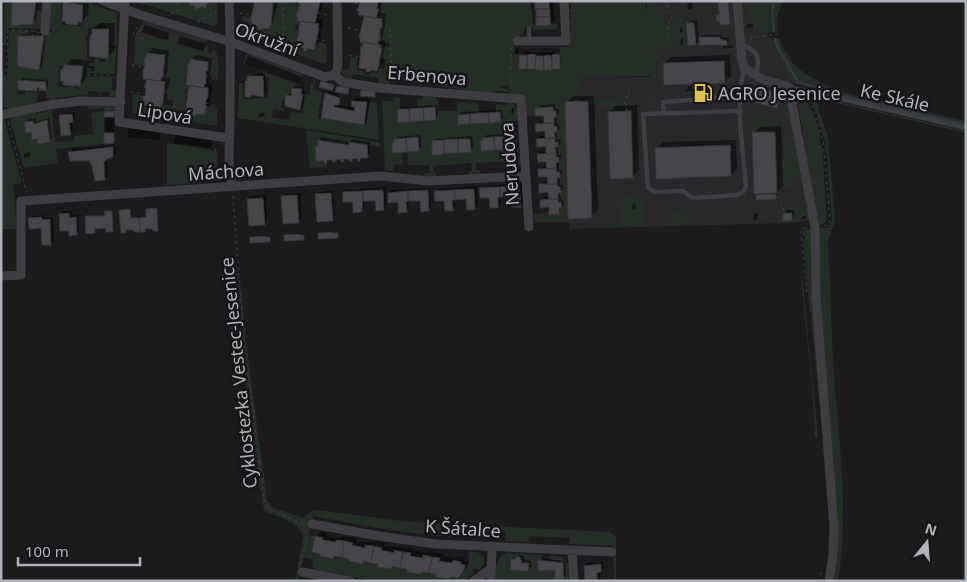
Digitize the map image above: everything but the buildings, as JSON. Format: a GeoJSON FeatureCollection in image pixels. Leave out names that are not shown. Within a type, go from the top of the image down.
{"type":"FeatureCollection","features":[{"type":"Feature","properties":{"kind":"street"},"geometry":{"type":"LineString","coordinates":[[45,31],[47,1]]}},
{"type":"Feature","properties":{"kind":"street","name":"Okružní"},"geometry":{"type":"LineString","coordinates":[[103,1],[125,5],[325,77],[334,75]]}},
{"type":"Feature","properties":{"kind":"street"},"geometry":{"type":"LineString","coordinates":[[229,1],[231,42],[228,138],[229,174],[232,186]]}},
{"type":"Feature","properties":{"kind":"street"},"geometry":{"type":"LineString","coordinates":[[334,75],[338,63],[337,1]]}},
{"type":"Feature","properties":{"kind":"street"},"geometry":{"type":"LineString","coordinates":[[516,44],[529,41],[566,41],[564,1]]}},
{"type":"Feature","properties":{"kind":"street"},"geometry":{"type":"LineString","coordinates":[[736,1],[744,68],[762,79],[790,87],[817,224],[816,296],[834,534],[829,581]]}},
{"type":"Feature","properties":{"kind":"street","name":"Lipová"},"geometry":{"type":"LineString","coordinates":[[125,5],[119,122],[228,138]]}},
{"type":"Feature","properties":{"kind":"street","name":"Erbenova"},"geometry":{"type":"LineString","coordinates":[[334,75],[343,82],[392,89],[521,99]]}},
{"type":"Feature","properties":{"kind":"street","name":"Nerudova"},"geometry":{"type":"LineString","coordinates":[[521,99],[529,227]]}},
{"type":"Feature","properties":{"kind":"street"},"geometry":{"type":"LineString","coordinates":[[4,114],[49,104],[81,101],[121,102]]}},
{"type":"Feature","properties":{"kind":"street","name":"Máchova"},"geometry":{"type":"LineString","coordinates":[[29,200],[381,176],[429,181],[526,176]]}},
{"type":"Feature","properties":{"kind":"street"},"geometry":{"type":"LineString","coordinates":[[1,276],[21,275],[21,202],[29,200]]}},
{"type":"Feature","properties":{"kind":"street","name":"K Šátalce"},"geometry":{"type":"LineString","coordinates":[[309,526],[436,544],[612,552]]}},
{"type":"Feature","properties":{"kind":"street"},"geometry":{"type":"LineString","coordinates":[[491,581],[492,546]]}},
{"type":"Feature","properties":{"kind":"street"},"geometry":{"type":"LineString","coordinates":[[572,550],[574,581]]}},
{"type":"Feature","properties":{"kind":"street"},"geometry":{"type":"LineString","coordinates":[[474,581],[492,568]]}},
{"type":"Feature","properties":{"kind":"street"},"geometry":{"type":"LineString","coordinates":[[300,571],[350,581]]}},
{"type":"Feature","properties":{"kind":"lane"},"geometry":{"type":"LineString","coordinates":[[529,29],[529,41]]}},
{"type":"Feature","properties":{"kind":"lane"},"geometry":{"type":"LineString","coordinates":[[740,41],[754,50],[757,56],[759,63],[755,74]]}},
{"type":"Feature","properties":{"kind":"lane"},"geometry":{"type":"LineString","coordinates":[[741,111],[643,114],[648,188],[656,192],[682,191],[693,198],[737,195],[743,192],[746,186],[741,111],[740,96],[744,68]]}},
{"type":"Feature","properties":{"kind":"lane","name":"Ke Skále"},"geometry":{"type":"LineString","coordinates":[[790,87],[966,128]]}},
{"type":"Feature","properties":{"kind":"lane"},"geometry":{"type":"LineString","coordinates":[[664,113],[663,102],[740,96]]}},
{"type":"Feature","properties":{"kind":"path"},"geometry":{"type":"LineString","coordinates":[[171,14],[178,10],[178,1]]}},
{"type":"Feature","properties":{"kind":"path"},"geometry":{"type":"LineString","coordinates":[[283,1],[285,36],[283,50]]}},
{"type":"Feature","properties":{"kind":"path"},"geometry":{"type":"LineString","coordinates":[[660,1],[674,17],[669,19],[667,24],[668,36]]}},
{"type":"Feature","properties":{"kind":"path"},"geometry":{"type":"LineString","coordinates":[[668,1],[668,8]]}},
{"type":"Feature","properties":{"kind":"path"},"geometry":{"type":"LineString","coordinates":[[348,2],[360,4]]}},
{"type":"Feature","properties":{"kind":"path"},"geometry":{"type":"LineString","coordinates":[[198,22],[218,11]]}},
{"type":"Feature","properties":{"kind":"path"},"geometry":{"type":"LineString","coordinates":[[240,13],[253,15]]}},
{"type":"Feature","properties":{"kind":"path"},"geometry":{"type":"LineString","coordinates":[[318,13],[326,14]]}},
{"type":"Feature","properties":{"kind":"path"},"geometry":{"type":"LineString","coordinates":[[133,35],[139,23]]}},
{"type":"Feature","properties":{"kind":"path"},"geometry":{"type":"LineString","coordinates":[[348,28],[362,31]]}},
{"type":"Feature","properties":{"kind":"path"},"geometry":{"type":"LineString","coordinates":[[390,28],[392,89]]}},
{"type":"Feature","properties":{"kind":"path"},"geometry":{"type":"LineString","coordinates":[[1,73],[6,73],[8,30],[32,31]]}},
{"type":"Feature","properties":{"kind":"path"},"geometry":{"type":"LineString","coordinates":[[136,32],[143,39]]}},
{"type":"Feature","properties":{"kind":"path"},"geometry":{"type":"LineString","coordinates":[[740,41],[778,34]]}},
{"type":"Feature","properties":{"kind":"path"},"geometry":{"type":"LineString","coordinates":[[316,39],[328,41]]}},
{"type":"Feature","properties":{"kind":"path"},"geometry":{"type":"LineString","coordinates":[[508,98],[512,46],[516,44]]}},
{"type":"Feature","properties":{"kind":"path"},"geometry":{"type":"LineString","coordinates":[[349,55],[361,57]]}},
{"type":"Feature","properties":{"kind":"path"},"geometry":{"type":"LineString","coordinates":[[132,65],[144,68]]}},
{"type":"Feature","properties":{"kind":"path"},"geometry":{"type":"LineString","coordinates":[[81,75],[121,76]]}},
{"type":"Feature","properties":{"kind":"path"},"geometry":{"type":"LineString","coordinates":[[206,76],[219,82]]}},
{"type":"Feature","properties":{"kind":"path"},"geometry":{"type":"LineString","coordinates":[[627,111],[626,103],[630,89]]}},
{"type":"Feature","properties":{"kind":"path"},"geometry":{"type":"LineString","coordinates":[[131,92],[144,94]]}},
{"type":"Feature","properties":{"kind":"path"},"geometry":{"type":"LineString","coordinates":[[810,92],[810,102],[819,123],[823,141],[830,216],[828,225],[817,224]]}},
{"type":"Feature","properties":{"kind":"path"},"geometry":{"type":"LineString","coordinates":[[206,103],[218,107]]}},
{"type":"Feature","properties":{"kind":"path"},"geometry":{"type":"LineString","coordinates":[[4,114],[29,200]]}},
{"type":"Feature","properties":{"kind":"path"},"geometry":{"type":"LineString","coordinates":[[215,151],[216,144]]}},
{"type":"Feature","properties":{"kind":"path","name":"Cyklostezka Vestec-Jesenice"},"geometry":{"type":"LineString","coordinates":[[232,186],[244,342],[264,498],[266,506],[270,510],[309,526]]}},
{"type":"Feature","properties":{"kind":"path"},"geometry":{"type":"LineString","coordinates":[[781,202],[785,213]]}},
{"type":"Feature","properties":{"kind":"path"},"geometry":{"type":"LineString","coordinates":[[300,571],[309,526]]}},
{"type":"Feature","properties":{"kind":"path"},"geometry":{"type":"LineString","coordinates":[[303,554],[304,560]]}},
{"type":"Feature","properties":{"kind":"shaded area"},"geometry":{"type":"Polygon","coordinates":[[[5,1],[12,1],[11,26],[33,24],[35,9],[43,13],[42,29],[7,28],[6,45],[1,45],[1,42],[4,42],[5,1]]]}},
{"type":"Feature","properties":{"kind":"shaded area"},"geometry":{"type":"Polygon","coordinates":[[[49,1],[70,1],[70,3],[61,2],[62,25],[81,26],[82,21],[84,21],[85,16],[82,15],[82,10],[85,10],[85,5],[74,4],[74,1],[83,1],[117,13],[117,46],[110,46],[111,28],[105,27],[105,24],[88,28],[88,35],[86,36],[89,63],[94,63],[94,59],[99,58],[100,62],[105,62],[108,58],[109,48],[116,49],[115,74],[82,73],[82,67],[59,65],[58,85],[68,88],[69,86],[75,86],[75,88],[79,89],[81,76],[118,77],[112,78],[112,90],[117,90],[117,95],[110,98],[109,92],[101,92],[100,98],[99,92],[88,91],[88,98],[85,95],[55,98],[55,100],[51,101],[46,97],[46,82],[19,80],[17,94],[25,95],[25,91],[38,93],[37,102],[10,109],[4,107],[1,75],[7,75],[9,31],[29,31],[30,37],[17,66],[39,70],[44,36],[34,37],[34,35],[37,32],[52,32],[52,30],[48,29],[49,1]]]}},
{"type":"Feature","properties":{"kind":"shaded area"},"geometry":{"type":"Polygon","coordinates":[[[134,1],[189,1],[188,5],[196,6],[199,9],[201,7],[207,8],[209,1],[217,1],[218,23],[213,26],[134,1]]]}},
{"type":"Feature","properties":{"kind":"shaded area"},"geometry":{"type":"Polygon","coordinates":[[[267,1],[294,1],[294,3],[300,5],[296,17],[298,17],[297,21],[301,22],[301,25],[296,25],[295,29],[299,31],[295,43],[297,43],[297,47],[305,51],[314,51],[317,41],[327,45],[326,63],[324,64],[244,34],[242,30],[243,16],[251,17],[251,27],[258,28],[259,31],[263,29],[269,30],[274,8],[272,8],[273,3],[267,1]]]}},
{"type":"Feature","properties":{"kind":"shaded area"},"geometry":{"type":"Polygon","coordinates":[[[530,1],[533,25],[550,26],[551,24],[557,24],[557,29],[533,30],[533,28],[525,28],[523,35],[515,38],[514,54],[519,55],[519,69],[560,69],[560,47],[568,47],[569,32],[571,31],[569,20],[571,20],[571,12],[568,10],[571,9],[571,1],[645,1],[647,13],[647,1],[658,1],[664,13],[666,25],[675,19],[692,19],[684,20],[685,43],[688,46],[699,43],[700,46],[655,47],[656,102],[654,109],[647,107],[646,102],[652,95],[651,76],[580,77],[577,101],[565,102],[569,222],[535,222],[534,214],[549,212],[550,215],[559,214],[559,208],[562,208],[561,203],[558,203],[558,193],[561,193],[558,187],[556,163],[559,162],[559,157],[556,157],[555,147],[558,147],[558,142],[555,142],[554,132],[557,132],[557,127],[554,127],[556,112],[553,111],[553,107],[535,108],[535,116],[525,117],[524,96],[510,95],[510,86],[498,87],[509,89],[509,92],[494,91],[493,93],[463,91],[463,89],[397,81],[394,83],[394,80],[390,79],[390,85],[378,84],[378,78],[353,74],[351,80],[347,79],[342,70],[350,68],[351,57],[357,58],[357,70],[363,71],[364,74],[378,73],[379,69],[385,69],[386,60],[379,58],[382,50],[380,45],[389,47],[389,43],[378,41],[380,41],[380,28],[382,28],[383,23],[377,19],[378,15],[380,15],[380,2],[530,1]]]}},
{"type":"Feature","properties":{"kind":"shaded area"},"geometry":{"type":"Polygon","coordinates":[[[648,1],[759,1],[754,12],[794,80],[790,87],[813,219],[793,223],[569,229],[565,102],[574,77],[651,77],[648,1]]]}},
{"type":"Feature","properties":{"kind":"shaded area"},"geometry":{"type":"Polygon","coordinates":[[[743,1],[782,1],[777,19],[778,31],[762,34],[743,5],[743,1]]]}},
{"type":"Feature","properties":{"kind":"shaded area"},"geometry":{"type":"Polygon","coordinates":[[[145,16],[209,36],[203,53],[176,44],[178,36],[169,34],[167,41],[140,33],[145,16]]]}},
{"type":"Feature","properties":{"kind":"shaded area"},"geometry":{"type":"Polygon","coordinates":[[[140,25],[143,25],[141,33],[167,41],[169,34],[178,36],[176,44],[203,53],[206,45],[208,46],[207,51],[211,53],[213,49],[216,52],[218,80],[206,75],[208,66],[188,63],[185,81],[186,85],[190,86],[190,90],[186,90],[185,94],[189,95],[186,96],[185,100],[188,100],[188,103],[186,103],[185,108],[193,116],[196,116],[206,111],[207,106],[217,108],[217,126],[132,113],[133,94],[143,96],[143,105],[153,110],[161,108],[163,102],[165,105],[173,106],[173,101],[162,99],[166,87],[165,82],[161,81],[163,78],[165,56],[147,53],[144,62],[146,62],[145,67],[134,64],[135,37],[140,25]]]}},
{"type":"Feature","properties":{"kind":"shaded area"},"geometry":{"type":"Polygon","coordinates":[[[779,38],[794,65],[807,75],[837,91],[966,121],[966,126],[812,90],[812,88],[793,83],[766,41],[767,39],[779,38]]]}},
{"type":"Feature","properties":{"kind":"shaded area"},"geometry":{"type":"Polygon","coordinates":[[[248,48],[305,69],[299,85],[243,64],[248,48]]]}},
{"type":"Feature","properties":{"kind":"shaded area"},"geometry":{"type":"Polygon","coordinates":[[[263,72],[304,87],[303,89],[292,88],[291,94],[282,99],[281,107],[284,108],[283,111],[273,109],[272,118],[289,120],[291,112],[302,113],[305,95],[309,95],[313,79],[316,80],[313,89],[322,92],[318,118],[366,126],[370,102],[377,103],[379,140],[238,118],[239,83],[243,83],[243,99],[268,98],[269,77],[263,77],[263,72]]]}},
{"type":"Feature","properties":{"kind":"shaded area"},"geometry":{"type":"Polygon","coordinates":[[[757,84],[783,89],[787,93],[802,176],[793,177],[793,186],[798,197],[791,190],[783,187],[784,177],[777,177],[776,150],[783,149],[782,138],[791,137],[787,119],[776,114],[781,93],[757,87],[757,84]]]}},
{"type":"Feature","properties":{"kind":"shaded area"},"geometry":{"type":"Polygon","coordinates":[[[799,92],[805,95],[816,121],[820,135],[820,145],[822,145],[827,220],[824,224],[818,225],[795,96],[799,92]]]}},
{"type":"Feature","properties":{"kind":"shaded area"},"geometry":{"type":"Polygon","coordinates":[[[423,95],[436,96],[439,111],[457,111],[457,102],[478,103],[479,113],[458,115],[459,125],[500,122],[500,112],[496,112],[496,104],[507,105],[508,101],[514,104],[518,110],[519,120],[515,121],[518,157],[522,157],[519,167],[518,161],[476,163],[476,170],[480,170],[480,175],[469,176],[469,171],[472,171],[471,163],[433,166],[433,173],[436,173],[436,177],[423,177],[424,173],[430,173],[429,165],[408,165],[407,152],[419,151],[418,137],[392,143],[392,152],[402,152],[403,164],[393,165],[393,171],[385,170],[382,101],[393,101],[394,97],[400,98],[400,109],[397,110],[398,123],[436,120],[435,107],[418,108],[417,99],[422,99],[423,95]],[[506,136],[483,138],[483,141],[480,142],[481,151],[507,150],[506,136]],[[470,139],[432,141],[432,154],[470,152],[470,139]]]}},
{"type":"Feature","properties":{"kind":"shaded area"},"geometry":{"type":"Polygon","coordinates":[[[814,96],[966,131],[966,133],[823,100],[819,103],[818,108],[828,137],[835,218],[828,243],[843,508],[843,533],[838,581],[832,581],[834,477],[820,311],[818,229],[828,227],[832,220],[825,141],[812,101],[814,96]]]}},
{"type":"Feature","properties":{"kind":"shaded area"},"geometry":{"type":"Polygon","coordinates":[[[622,98],[621,112],[611,112],[611,109],[582,102],[587,99],[619,100],[622,98]]]}},
{"type":"Feature","properties":{"kind":"shaded area"},"geometry":{"type":"Polygon","coordinates":[[[87,105],[116,107],[116,110],[104,112],[104,144],[56,149],[58,163],[24,168],[10,121],[13,116],[35,111],[36,114],[52,110],[55,142],[74,141],[74,136],[93,134],[91,113],[105,111],[104,108],[88,110],[87,105]]]}},
{"type":"Feature","properties":{"kind":"shaded area"},"geometry":{"type":"Polygon","coordinates":[[[4,118],[22,183],[13,184],[17,229],[1,229],[1,119],[4,118]]]}},
{"type":"Feature","properties":{"kind":"shaded area"},"geometry":{"type":"Polygon","coordinates":[[[775,118],[779,121],[781,134],[775,134],[775,129],[752,131],[752,125],[757,120],[775,118]]]}},
{"type":"Feature","properties":{"kind":"shaded area"},"geometry":{"type":"Polygon","coordinates":[[[306,130],[379,142],[380,147],[318,140],[320,152],[327,163],[327,167],[310,168],[306,130]]]}},
{"type":"Feature","properties":{"kind":"shaded area"},"geometry":{"type":"Polygon","coordinates":[[[167,143],[218,151],[217,181],[167,185],[167,143]]]}},
{"type":"Feature","properties":{"kind":"shaded area"},"geometry":{"type":"Polygon","coordinates":[[[519,168],[510,172],[510,169],[519,168]]]}},
{"type":"Feature","properties":{"kind":"shaded area"},"geometry":{"type":"Polygon","coordinates":[[[802,180],[805,196],[803,198],[802,180]]]}},
{"type":"Feature","properties":{"kind":"shaded area"},"geometry":{"type":"Polygon","coordinates":[[[637,196],[645,204],[646,224],[659,224],[659,221],[667,221],[667,212],[683,211],[691,222],[682,223],[682,225],[608,227],[600,223],[601,221],[619,224],[618,212],[621,208],[614,203],[617,197],[637,196]]]}},
{"type":"Feature","properties":{"kind":"shaded area"},"geometry":{"type":"Polygon","coordinates":[[[803,205],[805,211],[805,206],[809,212],[809,220],[807,221],[805,217],[801,217],[800,221],[792,221],[792,213],[783,213],[783,221],[779,222],[778,214],[782,206],[784,210],[786,209],[785,206],[803,205]]]}},
{"type":"Feature","properties":{"kind":"shaded area"},"geometry":{"type":"Polygon","coordinates":[[[807,229],[812,229],[825,424],[822,430],[812,314],[810,313],[803,239],[805,239],[805,236],[803,236],[803,232],[807,229]]]}},
{"type":"Feature","properties":{"kind":"shaded area"},"geometry":{"type":"Polygon","coordinates":[[[237,241],[246,341],[267,500],[272,507],[302,518],[317,510],[409,522],[609,532],[616,538],[616,581],[614,581],[613,546],[569,544],[570,538],[529,536],[528,542],[505,541],[505,532],[502,531],[501,534],[451,531],[450,537],[313,516],[309,535],[315,536],[312,552],[320,554],[320,556],[333,559],[334,556],[362,564],[363,561],[378,564],[378,567],[392,569],[392,566],[407,569],[407,572],[436,574],[436,577],[449,579],[450,577],[460,577],[465,565],[468,565],[469,551],[480,553],[484,560],[483,564],[478,570],[476,568],[472,570],[474,573],[464,581],[377,581],[316,570],[312,566],[313,559],[304,557],[298,581],[295,581],[303,536],[292,523],[264,511],[245,377],[234,242],[239,289],[241,290],[237,241]]]}},
{"type":"Feature","properties":{"kind":"shaded area"},"geometry":{"type":"Polygon","coordinates":[[[801,264],[818,437],[815,437],[801,264]]]}},
{"type":"Feature","properties":{"kind":"shaded area"},"geometry":{"type":"Polygon","coordinates":[[[507,553],[542,555],[542,561],[538,561],[538,571],[555,570],[556,580],[564,579],[563,564],[549,561],[549,555],[562,557],[568,564],[569,581],[496,581],[498,561],[507,553]]]}},
{"type":"Feature","properties":{"kind":"waterway"},"geometry":{"type":"LineString","coordinates":[[774,1],[772,15],[774,31]]}},
{"type":"Feature","properties":{"kind":"waterway"},"geometry":{"type":"LineString","coordinates":[[775,39],[777,46],[798,82],[814,87],[814,89],[966,125]]}},
{"type":"Feature","properties":{"kind":"place","name":"AGRO Jesenice"},"geometry":{"type":"Point","coordinates":[703,93]}}]}
